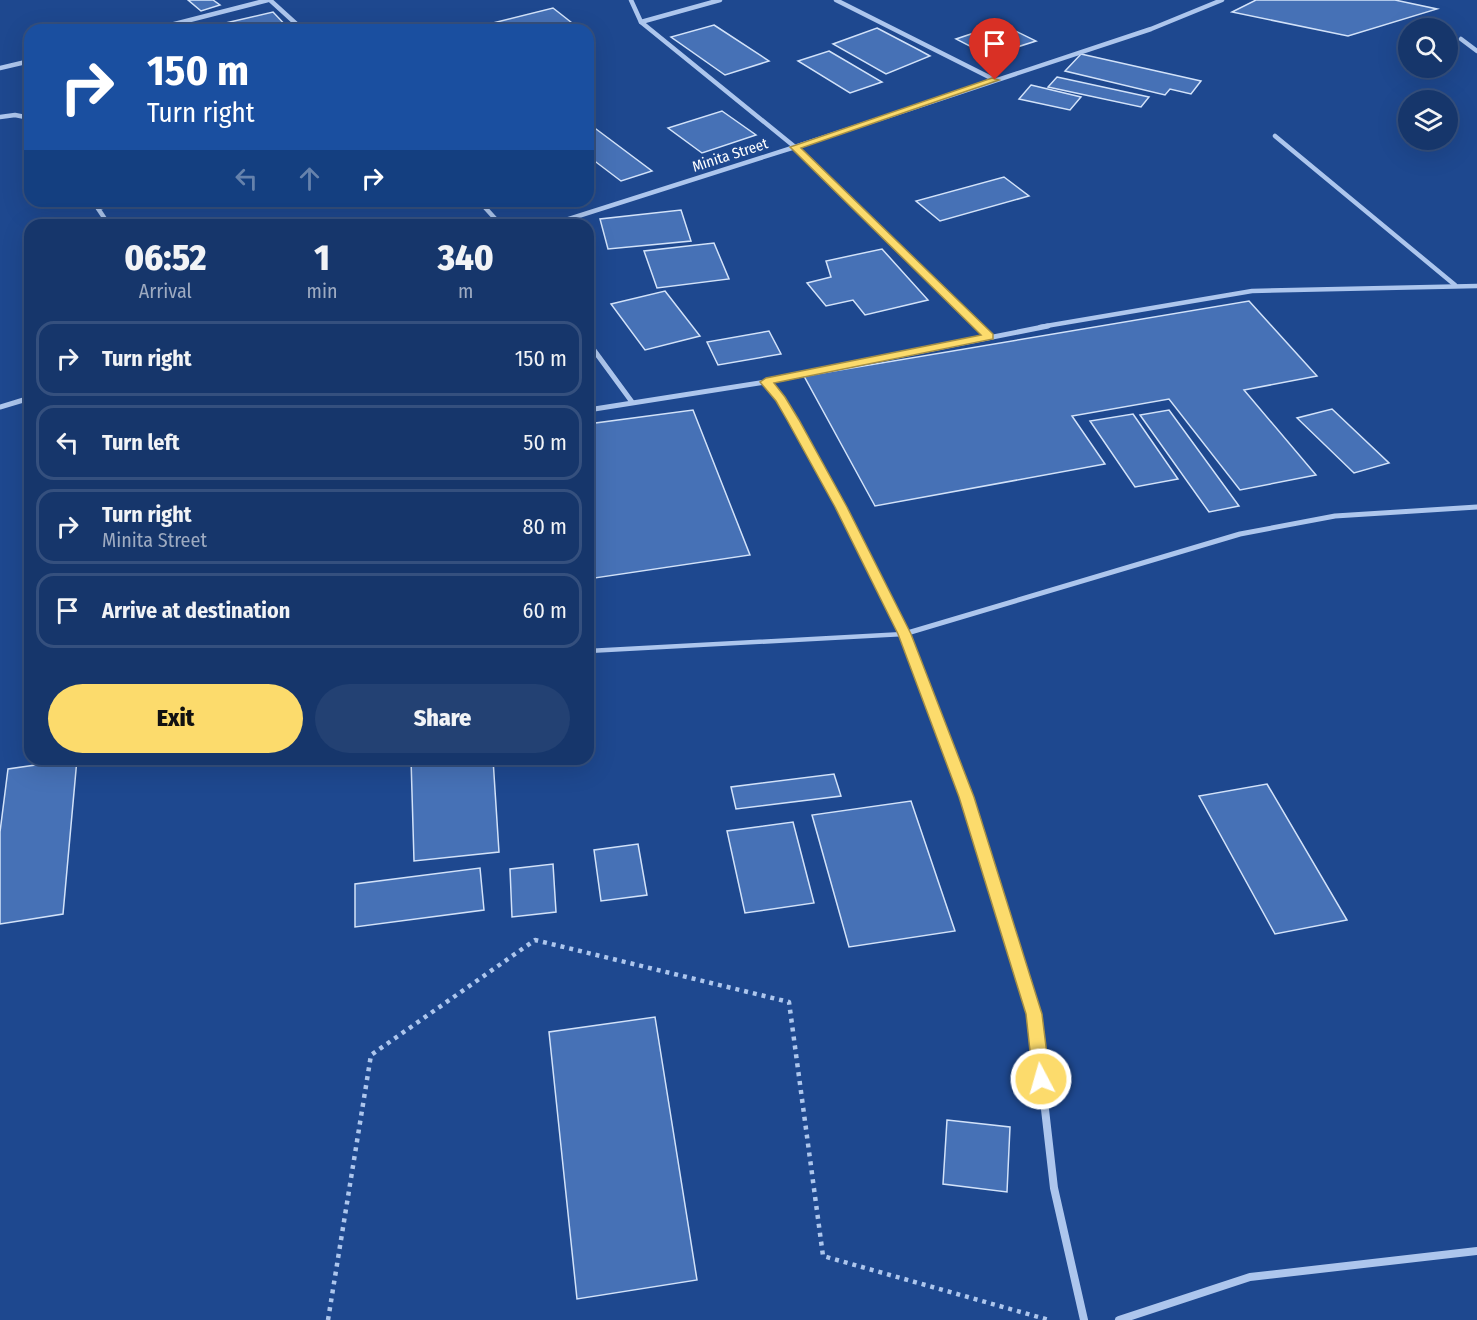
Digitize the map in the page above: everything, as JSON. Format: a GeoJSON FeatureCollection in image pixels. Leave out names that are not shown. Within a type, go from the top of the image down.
{"type":"FeatureCollection","features":[{"type":"Feature","properties":{"kind":"street"},"geometry":{"type":"LineString","coordinates":[[175,24],[269,0],[296,24]]}},
{"type":"Feature","properties":{"kind":"street"},"geometry":{"type":"LineString","coordinates":[[632,0],[641,22],[795,147],[989,336]]}},
{"type":"Feature","properties":{"kind":"street"},"geometry":{"type":"LineString","coordinates":[[641,22],[720,0]]}},
{"type":"Feature","properties":{"kind":"street"},"geometry":{"type":"LineString","coordinates":[[836,0],[995,80]]}},
{"type":"Feature","properties":{"kind":"street"},"geometry":{"type":"LineString","coordinates":[[1202,0],[1212,4]]}},
{"type":"Feature","properties":{"kind":"street","name":"Minita Street"},"geometry":{"type":"LineString","coordinates":[[569,219],[1151,29],[1222,0]]}},
{"type":"Feature","properties":{"kind":"street"},"geometry":{"type":"LineString","coordinates":[[1461,39],[1477,51]]}},
{"type":"Feature","properties":{"kind":"street"},"geometry":{"type":"LineString","coordinates":[[0,69],[24,63]]}},
{"type":"Feature","properties":{"kind":"street"},"geometry":{"type":"LineString","coordinates":[[0,117],[15,115],[24,117]]}},
{"type":"Feature","properties":{"kind":"street"},"geometry":{"type":"LineString","coordinates":[[1275,136],[1456,285]]}},
{"type":"Feature","properties":{"kind":"street"},"geometry":{"type":"LineString","coordinates":[[102,207],[98,208],[105,219]]}},
{"type":"Feature","properties":{"kind":"street"},"geometry":{"type":"LineString","coordinates":[[484,207],[496,219]]}},
{"type":"Feature","properties":{"kind":"street"},"geometry":{"type":"LineString","coordinates":[[594,409],[766,382],[989,336],[1252,291],[1477,286]]}},
{"type":"Feature","properties":{"kind":"street"},"geometry":{"type":"LineString","coordinates":[[594,350],[632,402]]}},
{"type":"Feature","properties":{"kind":"street"},"geometry":{"type":"LineString","coordinates":[[766,382],[781,399],[841,507],[904,634],[966,797],[1034,1014],[1054,1188],[1084,1320]]}},
{"type":"Feature","properties":{"kind":"street"},"geometry":{"type":"LineString","coordinates":[[0,407],[24,400]]}},
{"type":"Feature","properties":{"kind":"street"},"geometry":{"type":"LineString","coordinates":[[904,634],[1240,534],[1335,516],[1477,507]]}},
{"type":"Feature","properties":{"kind":"street"},"geometry":{"type":"LineString","coordinates":[[1119,1320],[1250,1276],[1477,1251]]}},
{"type":"Feature","properties":{"kind":"lane"},"geometry":{"type":"LineString","coordinates":[[594,651],[904,634]]}},
{"type":"Feature","properties":{"kind":"path"},"geometry":{"type":"LineString","coordinates":[[328,1320],[371,1055],[535,940],[789,1002],[823,1256],[1049,1320]]}},
{"type":"Feature","properties":{"kind":"building"},"geometry":{"type":"Polygon","coordinates":[[[188,0],[213,0],[220,5],[201,11],[188,0]]]}},
{"type":"Feature","properties":{"kind":"building"},"geometry":{"type":"Polygon","coordinates":[[[1256,0],[1395,0],[1437,9],[1407,18],[1398,18],[1398,21],[1348,36],[1232,12],[1256,0]]]}},
{"type":"Feature","properties":{"kind":"building"},"geometry":{"type":"Polygon","coordinates":[[[553,8],[573,24],[489,24],[553,8]]]}},
{"type":"Feature","properties":{"kind":"building"},"geometry":{"type":"Polygon","coordinates":[[[273,12],[284,24],[221,24],[273,12]]]}},
{"type":"Feature","properties":{"kind":"building"},"geometry":{"type":"Polygon","coordinates":[[[1001,24],[1036,41],[989,56],[956,39],[1001,24]]]}},
{"type":"Feature","properties":{"kind":"building"},"geometry":{"type":"Polygon","coordinates":[[[714,25],[769,61],[725,75],[671,37],[714,25]]]}},
{"type":"Feature","properties":{"kind":"building"},"geometry":{"type":"Polygon","coordinates":[[[877,28],[930,56],[886,74],[833,44],[877,28]]]}},
{"type":"Feature","properties":{"kind":"building"},"geometry":{"type":"Polygon","coordinates":[[[829,51],[882,82],[850,93],[798,61],[829,51]]]}},
{"type":"Feature","properties":{"kind":"building"},"geometry":{"type":"Polygon","coordinates":[[[1081,54],[1201,81],[1191,94],[1170,89],[1165,95],[1065,71],[1081,54]]]}},
{"type":"Feature","properties":{"kind":"building"},"geometry":{"type":"Polygon","coordinates":[[[1057,77],[1149,97],[1141,107],[1048,87],[1057,77]]]}},
{"type":"Feature","properties":{"kind":"building"},"geometry":{"type":"Polygon","coordinates":[[[1031,85],[1081,97],[1070,110],[1019,99],[1031,85]]]}},
{"type":"Feature","properties":{"kind":"building"},"geometry":{"type":"Polygon","coordinates":[[[722,111],[756,135],[702,153],[668,128],[722,111]]]}},
{"type":"Feature","properties":{"kind":"building"},"geometry":{"type":"Polygon","coordinates":[[[594,128],[652,171],[621,181],[594,161],[594,128]]]}},
{"type":"Feature","properties":{"kind":"building"},"geometry":{"type":"Polygon","coordinates":[[[1004,177],[1029,196],[940,221],[916,201],[1004,177]]]}},
{"type":"Feature","properties":{"kind":"building"},"geometry":{"type":"Polygon","coordinates":[[[681,210],[691,241],[608,249],[600,219],[681,210]]]}},
{"type":"Feature","properties":{"kind":"building"},"geometry":{"type":"Polygon","coordinates":[[[714,243],[729,279],[657,288],[644,251],[714,243]]]}},
{"type":"Feature","properties":{"kind":"building"},"geometry":{"type":"Polygon","coordinates":[[[882,249],[928,300],[865,315],[853,300],[826,306],[807,283],[831,277],[826,261],[882,249]]]}},
{"type":"Feature","properties":{"kind":"building"},"geometry":{"type":"Polygon","coordinates":[[[665,291],[700,336],[645,350],[611,304],[665,291]]]}},
{"type":"Feature","properties":{"kind":"building"},"geometry":{"type":"Polygon","coordinates":[[[1249,301],[1317,376],[1244,390],[1316,475],[1240,490],[1169,399],[1072,416],[1105,464],[875,506],[804,376],[1249,301]]]}},
{"type":"Feature","properties":{"kind":"building"},"geometry":{"type":"Polygon","coordinates":[[[769,331],[781,354],[718,365],[707,342],[769,331]]]}},
{"type":"Feature","properties":{"kind":"building"},"geometry":{"type":"Polygon","coordinates":[[[1332,409],[1389,463],[1354,473],[1297,418],[1332,409]]]}},
{"type":"Feature","properties":{"kind":"building"},"geometry":{"type":"Polygon","coordinates":[[[693,410],[750,555],[594,578],[594,423],[693,410]]]}},
{"type":"Feature","properties":{"kind":"building"},"geometry":{"type":"Polygon","coordinates":[[[1169,410],[1239,506],[1209,512],[1140,415],[1169,410]]]}},
{"type":"Feature","properties":{"kind":"building"},"geometry":{"type":"Polygon","coordinates":[[[1133,414],[1178,479],[1135,487],[1090,421],[1133,414]]]}},
{"type":"Feature","properties":{"kind":"building"},"geometry":{"type":"Polygon","coordinates":[[[36,765],[76,765],[63,914],[0,924],[0,832],[8,769],[36,765]]]}},
{"type":"Feature","properties":{"kind":"building"},"geometry":{"type":"Polygon","coordinates":[[[411,765],[493,765],[499,852],[414,861],[411,765]]]}},
{"type":"Feature","properties":{"kind":"building"},"geometry":{"type":"Polygon","coordinates":[[[834,774],[841,796],[736,809],[731,787],[834,774]]]}},
{"type":"Feature","properties":{"kind":"building"},"geometry":{"type":"Polygon","coordinates":[[[1267,784],[1347,920],[1275,934],[1199,796],[1267,784]]]}},
{"type":"Feature","properties":{"kind":"building"},"geometry":{"type":"Polygon","coordinates":[[[911,801],[955,931],[849,947],[812,815],[911,801]]]}},
{"type":"Feature","properties":{"kind":"building"},"geometry":{"type":"Polygon","coordinates":[[[793,822],[814,903],[745,913],[727,831],[793,822]]]}},
{"type":"Feature","properties":{"kind":"building"},"geometry":{"type":"Polygon","coordinates":[[[638,844],[647,895],[601,901],[594,850],[638,844]]]}},
{"type":"Feature","properties":{"kind":"building"},"geometry":{"type":"Polygon","coordinates":[[[553,864],[556,912],[512,917],[510,869],[553,864]]]}},
{"type":"Feature","properties":{"kind":"building"},"geometry":{"type":"Polygon","coordinates":[[[480,868],[484,910],[355,927],[355,884],[480,868]]]}},
{"type":"Feature","properties":{"kind":"building"},"geometry":{"type":"Polygon","coordinates":[[[655,1017],[697,1280],[577,1299],[549,1032],[655,1017]]]}},
{"type":"Feature","properties":{"kind":"building"},"geometry":{"type":"Polygon","coordinates":[[[947,1120],[1010,1127],[1007,1192],[943,1184],[947,1120]]]}},
{"type":"Feature","properties":{"kind":"route"},"geometry":{"type":"LineString","coordinates":[[995,80],[795,147],[989,336],[766,382],[781,399],[841,507],[904,634],[966,797],[1034,1014],[1041,1079]]}}]}
